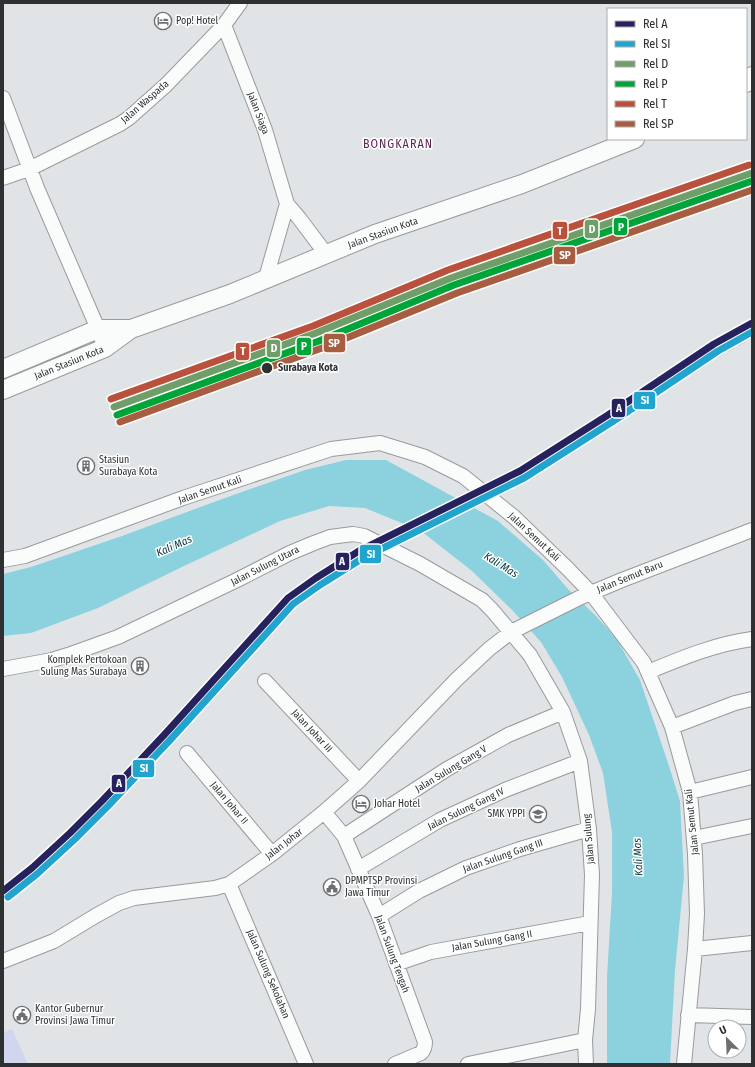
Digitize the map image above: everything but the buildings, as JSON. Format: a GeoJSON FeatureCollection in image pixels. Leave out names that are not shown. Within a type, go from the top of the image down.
{"type":"FeatureCollection","features":[{"type":"Feature","properties":{"kind":"main road","name":"Jalan Stasiun Kota"},"geometry":{"type":"LineString","coordinates":[[3,390],[105,348],[131,329],[230,294],[375,234],[522,184],[632,140]]}},
{"type":"Feature","properties":{"kind":"main road","name":"Jalan Stasiun Kota"},"geometry":{"type":"LineString","coordinates":[[3,369],[98,328],[131,329]]}},
{"type":"Feature","properties":{"kind":"street","name":"Jalan Waspada"},"geometry":{"type":"LineString","coordinates":[[3,178],[29,169],[130,118],[166,85],[224,25],[240,3]]}},
{"type":"Feature","properties":{"kind":"street","name":"Jalan Siaga"},"geometry":{"type":"LineString","coordinates":[[224,25],[265,130],[287,204],[300,218],[326,254]]}},
{"type":"Feature","properties":{"kind":"street"},"geometry":{"type":"LineString","coordinates":[[3,98],[29,169],[98,328],[105,348]]}},
{"type":"Feature","properties":{"kind":"street"},"geometry":{"type":"LineString","coordinates":[[266,278],[287,204]]}},
{"type":"Feature","properties":{"kind":"street","name":"Jalan Semut Kali"},"geometry":{"type":"LineString","coordinates":[[3,560],[25,556],[183,498],[332,449],[380,443],[426,457],[462,476],[514,518],[567,568],[585,596],[644,664],[672,727],[690,792],[694,838],[697,914],[684,1064]]}},
{"type":"Feature","properties":{"kind":"street","name":"Jalan Semut Baru"},"geometry":{"type":"LineString","coordinates":[[511,632],[585,596],[629,577],[752,530]]}},
{"type":"Feature","properties":{"kind":"street","name":"Jalan Sulung Utara"},"geometry":{"type":"LineString","coordinates":[[3,669],[52,660],[118,637],[314,542],[330,537],[353,534],[364,536],[420,564],[482,600],[511,632]]}},
{"type":"Feature","properties":{"kind":"street","name":"Jalan Sulung"},"geometry":{"type":"LineString","coordinates":[[511,632],[530,655],[563,712],[580,761],[589,829],[592,875],[588,1008],[585,1040],[586,1064]]}},
{"type":"Feature","properties":{"kind":"street","name":"Jalan Johar"},"geometry":{"type":"LineString","coordinates":[[3,961],[54,941],[119,903],[134,898],[215,888],[229,884],[272,854],[324,812],[359,781],[456,680],[489,649],[511,632]]}},
{"type":"Feature","properties":{"kind":"street"},"geometry":{"type":"LineString","coordinates":[[648,672],[710,648],[732,642],[752,639]]}},
{"type":"Feature","properties":{"kind":"street","name":"Jalan Johar III"},"geometry":{"type":"LineString","coordinates":[[265,681],[359,781]]}},
{"type":"Feature","properties":{"kind":"street"},"geometry":{"type":"LineString","coordinates":[[672,727],[735,703],[752,699]]}},
{"type":"Feature","properties":{"kind":"street","name":"Jalan Sulung Gang V"},"geometry":{"type":"LineString","coordinates":[[344,836],[447,769],[508,735],[563,712]]}},
{"type":"Feature","properties":{"kind":"street","name":"Jalan Johar II"},"geometry":{"type":"LineString","coordinates":[[187,753],[272,854]]}},
{"type":"Feature","properties":{"kind":"street","name":"Jalan Sulung Gang IV"},"geometry":{"type":"LineString","coordinates":[[358,869],[440,820],[505,790],[580,761]]}},
{"type":"Feature","properties":{"kind":"street"},"geometry":{"type":"LineString","coordinates":[[690,792],[752,777]]}},
{"type":"Feature","properties":{"kind":"street","name":"Jalan Sulung Tengah"},"geometry":{"type":"LineString","coordinates":[[324,812],[344,836],[379,916],[425,1042],[425,1047],[421,1053],[395,1064]]}},
{"type":"Feature","properties":{"kind":"street"},"geometry":{"type":"LineString","coordinates":[[694,838],[752,826]]}},
{"type":"Feature","properties":{"kind":"street","name":"Jalan Sulung Gang III"},"geometry":{"type":"LineString","coordinates":[[379,916],[419,891],[466,868],[520,849],[589,829]]}},
{"type":"Feature","properties":{"kind":"street","name":"Jalan Sulung Sekolahan"},"geometry":{"type":"LineString","coordinates":[[229,884],[306,1064]]}},
{"type":"Feature","properties":{"kind":"street","name":"Jalan Sulung Gang II"},"geometry":{"type":"LineString","coordinates":[[396,964],[431,952],[590,923]]}},
{"type":"Feature","properties":{"kind":"street"},"geometry":{"type":"LineString","coordinates":[[695,949],[752,943]]}},
{"type":"Feature","properties":{"kind":"street"},"geometry":{"type":"LineString","coordinates":[[688,1015],[752,1017]]}},
{"type":"Feature","properties":{"kind":"street"},"geometry":{"type":"LineString","coordinates":[[468,1064],[585,1040]]}},
{"type":"Feature","properties":{"kind":"shaded area"},"geometry":{"type":"Polygon","coordinates":[[[12,1029],[28,1064],[3,1064],[3,1033],[12,1029]]]}},
{"type":"Feature","properties":{"kind":"water","name":"Kali Mas"},"geometry":{"type":"Polygon","coordinates":[[[346,460],[386,460],[498,521],[543,560],[568,589],[616,638],[640,680],[680,801],[684,876],[675,970],[670,1064],[607,1064],[607,977],[612,892],[612,832],[603,773],[589,735],[562,677],[541,642],[512,610],[472,571],[421,531],[365,508],[329,506],[280,521],[98,608],[31,633],[3,636],[3,574],[31,567],[122,536],[305,470],[346,460]]]}},
{"type":"Feature","properties":{"kind":"railway"},"geometry":{"type":"LineString","coordinates":[[520,471],[605,425],[714,358],[752,337]]}},
{"type":"Feature","properties":{"kind":"rail line","name":"T"},"geometry":{"type":"LineString","coordinates":[[111,399],[313,326],[448,270],[749,165]]}},
{"type":"Feature","properties":{"kind":"rail line","name":"D"},"geometry":{"type":"LineString","coordinates":[[114,407],[316,333],[451,278],[752,173]]}},
{"type":"Feature","properties":{"kind":"rail line","name":"P"},"geometry":{"type":"LineString","coordinates":[[117,415],[319,341],[454,285],[752,181]]}},
{"type":"Feature","properties":{"kind":"rail line","name":"SP"},"geometry":{"type":"LineString","coordinates":[[120,422],[322,348],[457,293],[752,190]]}},
{"type":"Feature","properties":{"kind":"rail line","name":"A"},"geometry":{"type":"LineString","coordinates":[[3,891],[32,868],[102,801],[288,598],[316,578],[359,551],[520,471],[608,415],[714,344],[752,323]]}},
{"type":"Feature","properties":{"kind":"rail line","name":"SI"},"geometry":{"type":"LineString","coordinates":[[8,897],[37,874],[108,806],[171,739],[293,604],[363,558],[524,478],[612,422],[718,351],[752,332]]}},
{"type":"Feature","properties":{"kind":"place","name":"Pop! Hotel"},"geometry":{"type":"Point","coordinates":[163,21]}},
{"type":"Feature","properties":{"kind":"place","name":"Surabaya Kota"},"geometry":{"type":"Point","coordinates":[267,368]}},
{"type":"Feature","properties":{"kind":"place","name":"Stasiun Surabaya Kota"},"geometry":{"type":"Point","coordinates":[86,466]}},
{"type":"Feature","properties":{"kind":"place","name":"Komplek Pertokoan Sulung Mas Surabaya"},"geometry":{"type":"Point","coordinates":[140,666]}},
{"type":"Feature","properties":{"kind":"place","name":"Johar Hotel"},"geometry":{"type":"Point","coordinates":[361,804]}},
{"type":"Feature","properties":{"kind":"place","name":"SMK YPPI"},"geometry":{"type":"Point","coordinates":[538,814]}},
{"type":"Feature","properties":{"kind":"place","name":"DPMPTSP Provinsi Jawa Timur"},"geometry":{"type":"Point","coordinates":[332,887]}},
{"type":"Feature","properties":{"kind":"place","name":"Kantor Gubernur Provinsi Jawa Timur"},"geometry":{"type":"Point","coordinates":[22,1015]}},
{"type":"Feature","properties":{"kind":"district","name":"BONGKARAN"},"geometry":{"type":"Point","coordinates":[398,144]}}]}
